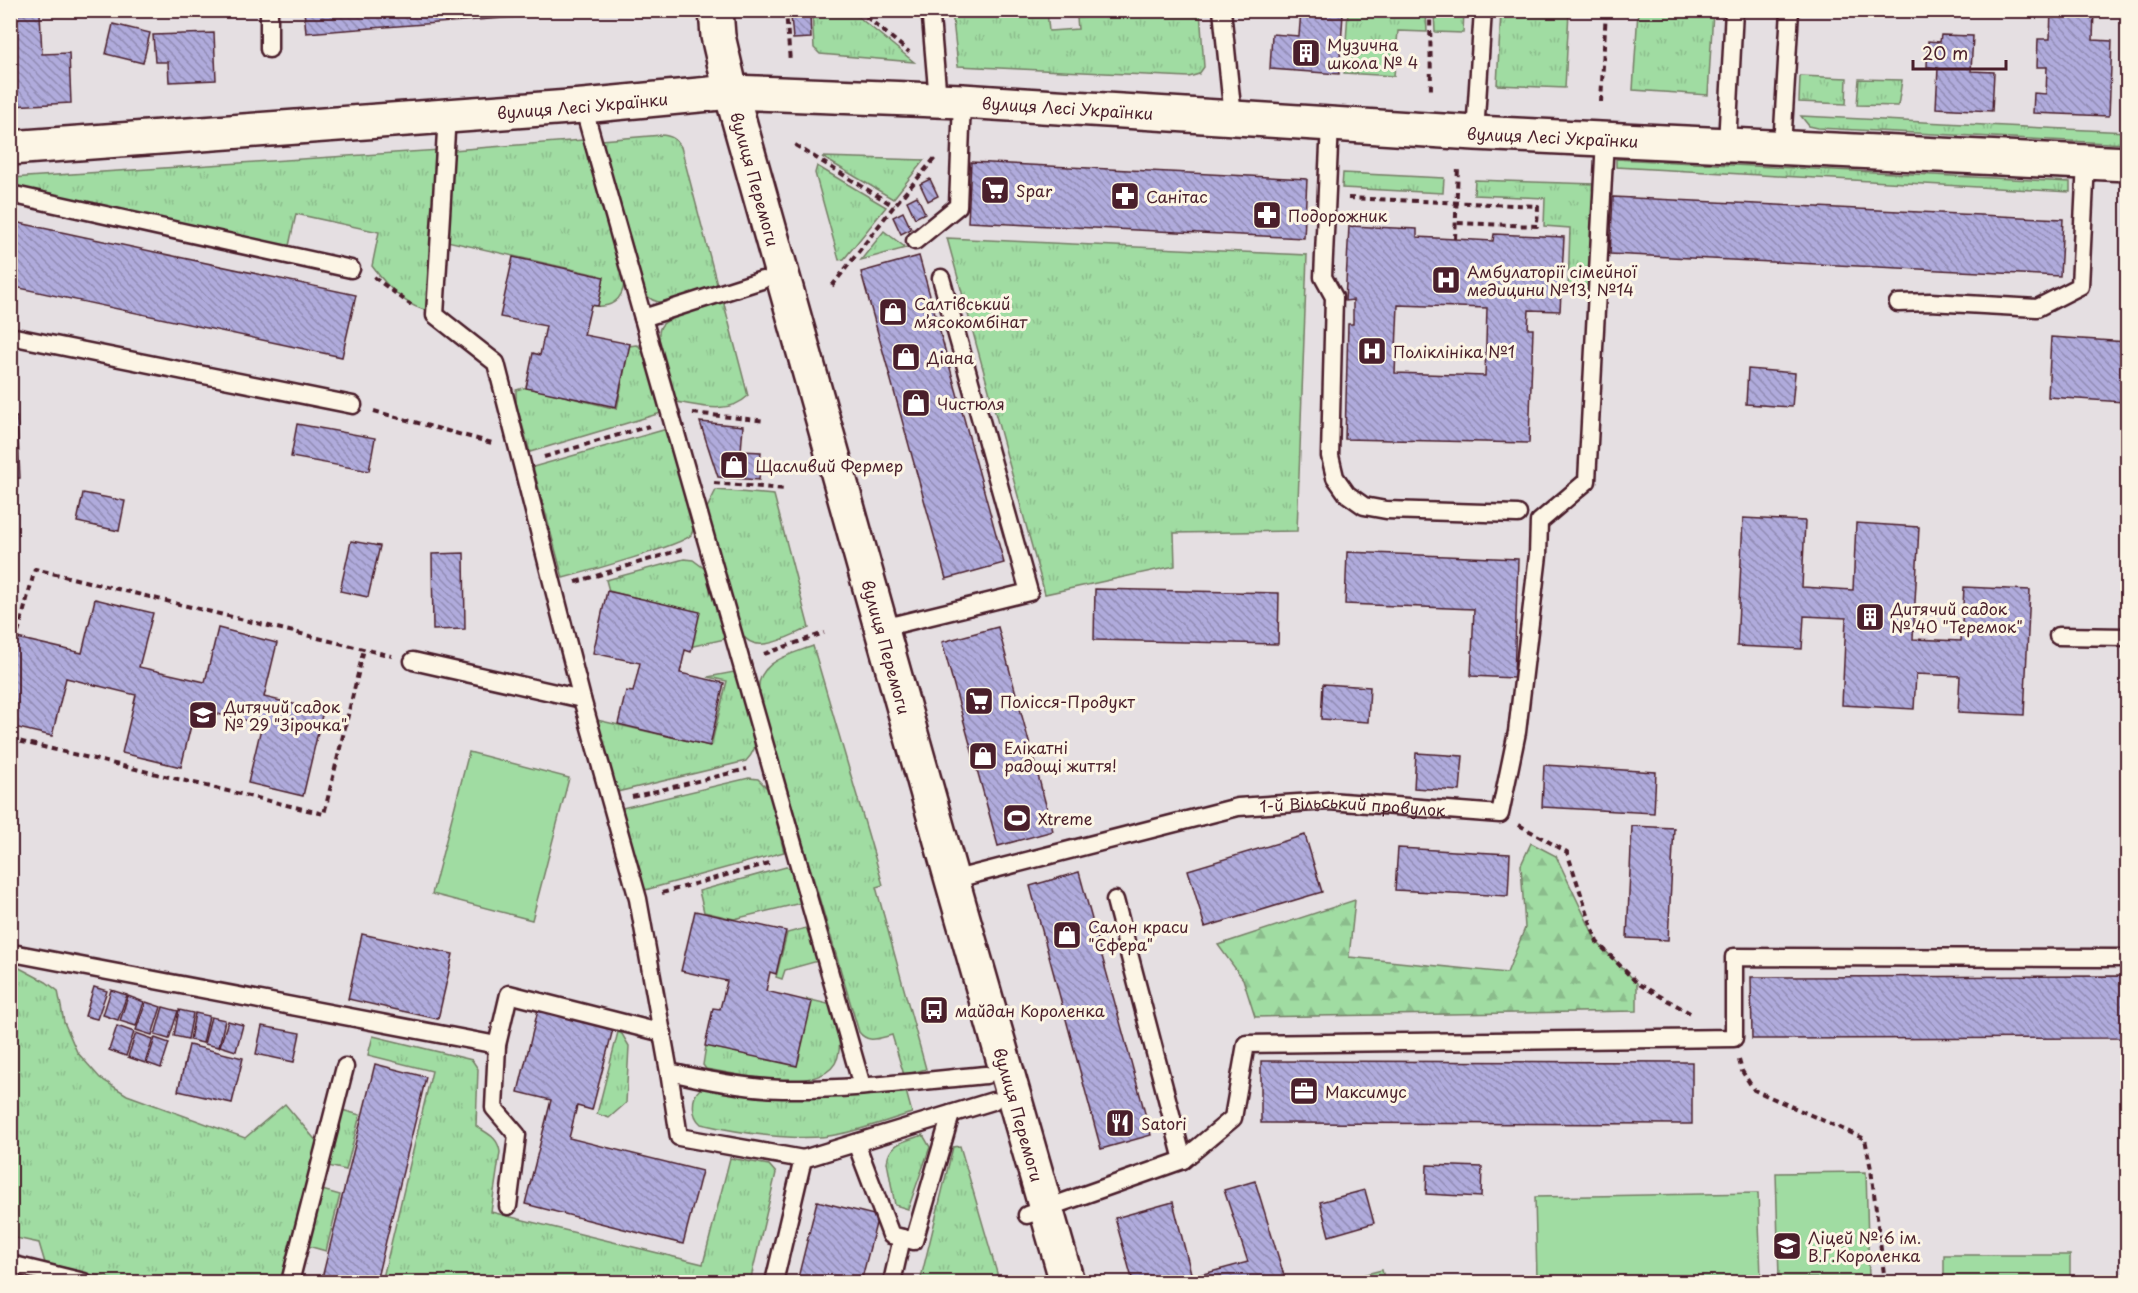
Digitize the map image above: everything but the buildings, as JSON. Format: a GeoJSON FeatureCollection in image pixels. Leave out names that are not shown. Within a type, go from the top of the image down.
{"type":"FeatureCollection","features":[{"type":"Feature","properties":{"kind":"main road","name":"вулиця Перемоги"},"geometry":{"type":"LineString","coordinates":[[696,10],[702,72],[720,94],[882,628],[952,880],[1037,1211],[1045,1282]]}},
{"type":"Feature","properties":{"kind":"main road","name":"вулиця Перемоги"},"geometry":{"type":"LineString","coordinates":[[716,10],[720,94],[762,280],[858,628],[990,1088],[1067,1282]]}},
{"type":"Feature","properties":{"kind":"main road","name":"вулиця Лесі Українки"},"geometry":{"type":"LineString","coordinates":[[10,148],[273,123],[447,115],[565,100],[720,94],[950,100],[1475,134],[2127,164]]}},
{"type":"Feature","properties":{"kind":"lane"},"geometry":{"type":"LineString","coordinates":[[269,10],[269,50]]}},
{"type":"Feature","properties":{"kind":"lane"},"geometry":{"type":"LineString","coordinates":[[1222,10],[1233,117]]}},
{"type":"Feature","properties":{"kind":"lane"},"geometry":{"type":"LineString","coordinates":[[1475,134],[1484,10]]}},
{"type":"Feature","properties":{"kind":"lane"},"geometry":{"type":"LineString","coordinates":[[1727,144],[1734,10]]}},
{"type":"Feature","properties":{"kind":"lane"},"geometry":{"type":"LineString","coordinates":[[1782,147],[1790,10]]}},
{"type":"Feature","properties":{"kind":"lane"},"geometry":{"type":"LineString","coordinates":[[915,241],[958,206],[950,100],[932,18]]}},
{"type":"Feature","properties":{"kind":"lane"},"geometry":{"type":"LineString","coordinates":[[565,100],[643,318],[862,1086]]}},
{"type":"Feature","properties":{"kind":"lane"},"geometry":{"type":"LineString","coordinates":[[447,115],[435,315],[496,363],[582,699],[638,899],[663,1033],[679,1137],[804,1159],[951,1114],[990,1088]]}},
{"type":"Feature","properties":{"kind":"lane"},"geometry":{"type":"LineString","coordinates":[[1330,124],[1323,277],[1334,297],[1330,456],[1335,477],[1347,494],[1364,506],[1386,510],[1518,514]]}},
{"type":"Feature","properties":{"kind":"lane"},"geometry":{"type":"LineString","coordinates":[[1500,814],[1517,732],[1538,555],[1539,522],[1587,481],[1605,139]]}},
{"type":"Feature","properties":{"kind":"lane"},"geometry":{"type":"LineString","coordinates":[[1898,303],[1930,302],[2037,308],[2080,286],[2086,162]]}},
{"type":"Feature","properties":{"kind":"lane"},"geometry":{"type":"LineString","coordinates":[[10,194],[351,269]]}},
{"type":"Feature","properties":{"kind":"lane"},"geometry":{"type":"LineString","coordinates":[[882,628],[1029,592],[941,278]]}},
{"type":"Feature","properties":{"kind":"lane"},"geometry":{"type":"LineString","coordinates":[[643,318],[762,280]]}},
{"type":"Feature","properties":{"kind":"lane"},"geometry":{"type":"LineString","coordinates":[[10,336],[353,405]]}},
{"type":"Feature","properties":{"kind":"lane"},"geometry":{"type":"LineString","coordinates":[[2058,636],[2127,638]]}},
{"type":"Feature","properties":{"kind":"lane"},"geometry":{"type":"LineString","coordinates":[[413,661],[582,699]]}},
{"type":"Feature","properties":{"kind":"lane","name":"1-й Вільський провулок"},"geometry":{"type":"LineString","coordinates":[[952,880],[1238,807],[1329,801],[1500,814]]}},
{"type":"Feature","properties":{"kind":"lane"},"geometry":{"type":"LineString","coordinates":[[1115,900],[1183,1160]]}},
{"type":"Feature","properties":{"kind":"lane"},"geometry":{"type":"LineString","coordinates":[[18,954],[497,1045]]}},
{"type":"Feature","properties":{"kind":"lane"},"geometry":{"type":"LineString","coordinates":[[1037,1211],[1183,1160],[1233,1118],[1246,1044],[1734,1038],[1734,957],[2127,958]]}},
{"type":"Feature","properties":{"kind":"lane"},"geometry":{"type":"LineString","coordinates":[[508,1206],[517,1135],[494,1108],[497,1045],[509,994],[663,1033]]}},
{"type":"Feature","properties":{"kind":"lane"},"geometry":{"type":"LineString","coordinates":[[290,1282],[345,1067]]}},
{"type":"Feature","properties":{"kind":"lane"},"geometry":{"type":"LineString","coordinates":[[669,1072],[702,1079],[784,1089],[862,1086],[990,1088]]}},
{"type":"Feature","properties":{"kind":"lane"},"geometry":{"type":"LineString","coordinates":[[856,1143],[891,1235],[914,1241],[951,1114]]}},
{"type":"Feature","properties":{"kind":"lane"},"geometry":{"type":"LineString","coordinates":[[774,1282],[804,1159]]}},
{"type":"Feature","properties":{"kind":"lane"},"geometry":{"type":"LineString","coordinates":[[892,1282],[902,1238]]}},
{"type":"Feature","properties":{"kind":"lane"},"geometry":{"type":"LineString","coordinates":[[10,1264],[84,1282]]}},
{"type":"Feature","properties":{"kind":"path"},"geometry":{"type":"LineString","coordinates":[[786,10],[790,63]]}},
{"type":"Feature","properties":{"kind":"path"},"geometry":{"type":"LineString","coordinates":[[858,10],[911,53]]}},
{"type":"Feature","properties":{"kind":"path"},"geometry":{"type":"LineString","coordinates":[[1430,10],[1431,94]]}},
{"type":"Feature","properties":{"kind":"path"},"geometry":{"type":"LineString","coordinates":[[1601,102],[1606,10]]}},
{"type":"Feature","properties":{"kind":"path"},"geometry":{"type":"LineString","coordinates":[[795,145],[894,206]]}},
{"type":"Feature","properties":{"kind":"path"},"geometry":{"type":"LineString","coordinates":[[832,286],[894,206],[939,153]]}},
{"type":"Feature","properties":{"kind":"path"},"geometry":{"type":"LineString","coordinates":[[1455,239],[1458,167]]}},
{"type":"Feature","properties":{"kind":"path"},"geometry":{"type":"LineString","coordinates":[[1327,197],[1538,206],[1538,226],[1456,223]]}},
{"type":"Feature","properties":{"kind":"path"},"geometry":{"type":"LineString","coordinates":[[351,269],[370,274],[421,313],[435,315]]}},
{"type":"Feature","properties":{"kind":"path"},"geometry":{"type":"LineString","coordinates":[[353,405],[521,457],[627,432]]}},
{"type":"Feature","properties":{"kind":"path"},"geometry":{"type":"LineString","coordinates":[[669,410],[766,421]]}},
{"type":"Feature","properties":{"kind":"path"},"geometry":{"type":"LineString","coordinates":[[688,481],[784,489]]}},
{"type":"Feature","properties":{"kind":"path"},"geometry":{"type":"LineString","coordinates":[[555,589],[706,542]]}},
{"type":"Feature","properties":{"kind":"path"},"geometry":{"type":"LineString","coordinates":[[10,663],[35,569],[413,661]]}},
{"type":"Feature","properties":{"kind":"path"},"geometry":{"type":"LineString","coordinates":[[741,662],[824,633]]}},
{"type":"Feature","properties":{"kind":"path"},"geometry":{"type":"LineString","coordinates":[[10,739],[324,814],[364,649]]}},
{"type":"Feature","properties":{"kind":"path"},"geometry":{"type":"LineString","coordinates":[[611,802],[735,772]]}},
{"type":"Feature","properties":{"kind":"path"},"geometry":{"type":"LineString","coordinates":[[1500,814],[1567,852],[1597,942],[1638,983],[1734,1038],[1742,1071],[1754,1090],[1865,1140],[1871,1169],[1885,1282]]}},
{"type":"Feature","properties":{"kind":"path"},"geometry":{"type":"LineString","coordinates":[[688,885],[763,865]]}},
{"type":"Feature","properties":{"kind":"green space"},"geometry":{"type":"Polygon","coordinates":[[[812,11],[851,11],[914,62],[820,54],[814,48],[812,11]]]}},
{"type":"Feature","properties":{"kind":"green space"},"geometry":{"type":"Polygon","coordinates":[[[952,11],[1047,11],[1049,31],[1078,29],[1077,18],[1200,11],[1204,67],[1199,74],[1189,77],[958,66],[952,11]]]}},
{"type":"Feature","properties":{"kind":"green space"},"geometry":{"type":"Polygon","coordinates":[[[1348,11],[1426,11],[1427,32],[1398,31],[1394,76],[1344,73],[1348,11]]]}},
{"type":"Feature","properties":{"kind":"green space"},"geometry":{"type":"Polygon","coordinates":[[[1434,11],[1464,11],[1463,33],[1435,32],[1434,11]]]}},
{"type":"Feature","properties":{"kind":"green space"},"geometry":{"type":"Polygon","coordinates":[[[1501,11],[1569,11],[1565,88],[1497,85],[1501,11]]]}},
{"type":"Feature","properties":{"kind":"green space"},"geometry":{"type":"Polygon","coordinates":[[[1638,11],[1713,11],[1708,95],[1633,90],[1638,11]]]}},
{"type":"Feature","properties":{"kind":"green space"},"geometry":{"type":"Polygon","coordinates":[[[1800,76],[1847,78],[1846,104],[1799,102],[1800,76]]]}},
{"type":"Feature","properties":{"kind":"green space"},"geometry":{"type":"Polygon","coordinates":[[[1859,79],[1902,80],[1898,106],[1857,105],[1859,79]]]}},
{"type":"Feature","properties":{"kind":"green space"},"geometry":{"type":"Polygon","coordinates":[[[1801,116],[2127,132],[2127,144],[1818,128],[1809,126],[1801,116]]]}},
{"type":"Feature","properties":{"kind":"green space"},"geometry":{"type":"Polygon","coordinates":[[[662,135],[673,138],[681,147],[717,284],[668,302],[653,300],[646,294],[602,140],[662,135]]]}},
{"type":"Feature","properties":{"kind":"green space"},"geometry":{"type":"Polygon","coordinates":[[[583,140],[624,282],[621,294],[614,302],[605,306],[593,306],[598,275],[447,241],[453,150],[583,140]]]}},
{"type":"Feature","properties":{"kind":"green space"},"geometry":{"type":"Polygon","coordinates":[[[440,150],[429,311],[404,300],[372,266],[379,232],[296,214],[289,246],[11,187],[11,178],[440,150]]]}},
{"type":"Feature","properties":{"kind":"green space"},"geometry":{"type":"Polygon","coordinates":[[[822,157],[924,160],[893,199],[822,157]]]}},
{"type":"Feature","properties":{"kind":"green space"},"geometry":{"type":"Polygon","coordinates":[[[1616,159],[2070,182],[2070,192],[1616,167],[1616,159]]]}},
{"type":"Feature","properties":{"kind":"green space"},"geometry":{"type":"Polygon","coordinates":[[[817,166],[886,207],[844,259],[839,260],[815,173],[817,166]]]}},
{"type":"Feature","properties":{"kind":"green space"},"geometry":{"type":"Polygon","coordinates":[[[1343,173],[1444,178],[1443,193],[1342,188],[1343,173]]]}},
{"type":"Feature","properties":{"kind":"green space"},"geometry":{"type":"Polygon","coordinates":[[[1475,180],[1595,184],[1590,291],[1568,290],[1570,228],[1544,226],[1545,198],[1474,195],[1475,180]]]}},
{"type":"Feature","properties":{"kind":"green space"},"geometry":{"type":"Polygon","coordinates":[[[884,231],[906,248],[861,260],[884,231]]]}},
{"type":"Feature","properties":{"kind":"green space"},"geometry":{"type":"Polygon","coordinates":[[[947,238],[1307,255],[1297,531],[1174,533],[1175,566],[1045,594],[947,238]]]}},
{"type":"Feature","properties":{"kind":"green space"},"geometry":{"type":"Polygon","coordinates":[[[723,300],[748,396],[732,406],[714,408],[676,402],[661,351],[659,331],[666,322],[723,300]]]}},
{"type":"Feature","properties":{"kind":"green space"},"geometry":{"type":"Polygon","coordinates":[[[636,345],[646,356],[661,413],[530,452],[516,403],[516,390],[527,387],[617,409],[629,346],[636,345]]]}},
{"type":"Feature","properties":{"kind":"green space"},"geometry":{"type":"Polygon","coordinates":[[[667,429],[692,521],[691,535],[652,552],[563,578],[533,467],[667,429]]]}},
{"type":"Feature","properties":{"kind":"green space"},"geometry":{"type":"Polygon","coordinates":[[[716,490],[774,495],[809,628],[764,644],[748,641],[742,634],[706,510],[716,490]]]}},
{"type":"Feature","properties":{"kind":"green space"},"geometry":{"type":"Polygon","coordinates":[[[684,559],[693,560],[705,569],[725,639],[689,647],[697,613],[609,591],[606,580],[684,559]]]}},
{"type":"Feature","properties":{"kind":"green space"},"geometry":{"type":"Polygon","coordinates":[[[813,646],[883,885],[876,887],[926,1069],[904,1075],[892,1035],[870,1039],[859,1032],[759,695],[759,684],[768,667],[775,661],[813,646]]]}},
{"type":"Feature","properties":{"kind":"green space"},"geometry":{"type":"Polygon","coordinates":[[[734,672],[753,733],[754,749],[746,761],[617,792],[597,720],[711,746],[727,681],[708,677],[734,672]]]}},
{"type":"Feature","properties":{"kind":"green space"},"geometry":{"type":"Polygon","coordinates":[[[469,752],[569,778],[532,920],[432,894],[469,752]]]}},
{"type":"Feature","properties":{"kind":"green space"},"geometry":{"type":"Polygon","coordinates":[[[749,778],[758,779],[769,790],[784,852],[645,890],[622,808],[749,778]]]}},
{"type":"Feature","properties":{"kind":"green space"},"geometry":{"type":"Polygon","coordinates":[[[1531,843],[1556,856],[1597,942],[1637,983],[1637,1011],[1255,1017],[1243,979],[1218,945],[1355,900],[1349,957],[1507,973],[1525,928],[1521,865],[1531,843]]]}},
{"type":"Feature","properties":{"kind":"green space"},"geometry":{"type":"Polygon","coordinates":[[[786,867],[790,868],[801,903],[734,919],[704,912],[699,891],[786,867]]]}},
{"type":"Feature","properties":{"kind":"green space"},"geometry":{"type":"Polygon","coordinates":[[[810,927],[818,961],[785,970],[782,979],[776,977],[787,933],[810,927]]]}},
{"type":"Feature","properties":{"kind":"green space"},"geometry":{"type":"Polygon","coordinates":[[[10,963],[58,991],[64,1022],[77,1052],[100,1078],[127,1095],[245,1138],[285,1104],[318,1143],[280,1282],[123,1282],[45,1263],[39,1243],[11,1237],[10,963]]]}},
{"type":"Feature","properties":{"kind":"green space"},"geometry":{"type":"Polygon","coordinates":[[[807,999],[832,1005],[838,1033],[839,1051],[833,1066],[821,1075],[803,1080],[783,1080],[706,1069],[703,1065],[706,1046],[793,1064],[807,999]]]}},
{"type":"Feature","properties":{"kind":"green space"},"geometry":{"type":"Polygon","coordinates":[[[618,1032],[622,1034],[629,1046],[626,1103],[609,1118],[597,1114],[618,1032]]]}},
{"type":"Feature","properties":{"kind":"green space"},"geometry":{"type":"Polygon","coordinates":[[[373,1036],[472,1060],[478,1069],[476,1126],[495,1139],[500,1152],[491,1212],[703,1264],[730,1158],[769,1165],[776,1173],[750,1282],[382,1282],[432,1071],[368,1055],[373,1036]]]}},
{"type":"Feature","properties":{"kind":"green space"},"geometry":{"type":"Polygon","coordinates":[[[706,1088],[749,1096],[783,1098],[906,1091],[912,1113],[858,1130],[825,1137],[789,1137],[733,1131],[701,1124],[698,1121],[694,1112],[694,1101],[697,1092],[706,1088]]]}},
{"type":"Feature","properties":{"kind":"green space"},"geometry":{"type":"Polygon","coordinates":[[[342,1110],[360,1115],[346,1170],[328,1166],[342,1110]]]}},
{"type":"Feature","properties":{"kind":"green space"},"geometry":{"type":"Polygon","coordinates":[[[923,1135],[930,1147],[908,1209],[895,1205],[887,1162],[895,1146],[923,1135]]]}},
{"type":"Feature","properties":{"kind":"green space"},"geometry":{"type":"Polygon","coordinates":[[[960,1146],[997,1273],[996,1282],[920,1282],[953,1147],[960,1146]]]}},
{"type":"Feature","properties":{"kind":"green space"},"geometry":{"type":"Polygon","coordinates":[[[1866,1172],[1869,1278],[1779,1278],[1776,1173],[1866,1172]]]}},
{"type":"Feature","properties":{"kind":"green space"},"geometry":{"type":"Polygon","coordinates":[[[322,1190],[340,1195],[326,1251],[308,1246],[322,1190]]]}},
{"type":"Feature","properties":{"kind":"green space"},"geometry":{"type":"Polygon","coordinates":[[[1758,1193],[1761,1278],[1537,1279],[1535,1197],[1758,1193]]]}},
{"type":"Feature","properties":{"kind":"green space"},"geometry":{"type":"Polygon","coordinates":[[[1944,1255],[2070,1255],[2070,1282],[1944,1282],[1944,1255]]]}},
{"type":"Feature","properties":{"kind":"green space"},"geometry":{"type":"Polygon","coordinates":[[[1382,1270],[1385,1282],[1335,1282],[1382,1270]]]}},
{"type":"Feature","properties":{"kind":"place","name":"Музична школа № 4"},"geometry":{"type":"Point","coordinates":[1306,53]}},
{"type":"Feature","properties":{"kind":"place","name":"Spar"},"geometry":{"type":"Point","coordinates":[995,190]}},
{"type":"Feature","properties":{"kind":"place","name":"Санітас"},"geometry":{"type":"Point","coordinates":[1125,196]}},
{"type":"Feature","properties":{"kind":"place","name":"Подорожник"},"geometry":{"type":"Point","coordinates":[1267,215]}},
{"type":"Feature","properties":{"kind":"place","name":"Амбулаторії сімейної медицини №13, №14"},"geometry":{"type":"Point","coordinates":[1446,280]}},
{"type":"Feature","properties":{"kind":"place","name":"Салтівський мʼясокомбінат"},"geometry":{"type":"Point","coordinates":[893,312]}},
{"type":"Feature","properties":{"kind":"place","name":"Поліклініка №1"},"geometry":{"type":"Point","coordinates":[1372,351]}},
{"type":"Feature","properties":{"kind":"place","name":"Діана"},"geometry":{"type":"Point","coordinates":[906,357]}},
{"type":"Feature","properties":{"kind":"place","name":"Чистюля"},"geometry":{"type":"Point","coordinates":[916,403]}},
{"type":"Feature","properties":{"kind":"place","name":"Щасливий Фермер"},"geometry":{"type":"Point","coordinates":[734,465]}},
{"type":"Feature","properties":{"kind":"place","name":"Дитячий садок № 40 \"Теремок\""},"geometry":{"type":"Point","coordinates":[1870,617]}},
{"type":"Feature","properties":{"kind":"place","name":"Полісся-Продукт"},"geometry":{"type":"Point","coordinates":[979,701]}},
{"type":"Feature","properties":{"kind":"place","name":"Дитячий садок № 29 \"Зірочка\""},"geometry":{"type":"Point","coordinates":[203,715]}},
{"type":"Feature","properties":{"kind":"place","name":"Елікатні радощі життя!"},"geometry":{"type":"Point","coordinates":[983,756]}},
{"type":"Feature","properties":{"kind":"place","name":"Xtreme"},"geometry":{"type":"Point","coordinates":[1017,818]}},
{"type":"Feature","properties":{"kind":"place","name":"Салон краси \"Сфера\""},"geometry":{"type":"Point","coordinates":[1067,935]}},
{"type":"Feature","properties":{"kind":"place","name":"майдан Короленка"},"geometry":{"type":"Point","coordinates":[934,1010]}},
{"type":"Feature","properties":{"kind":"place","name":"Максимус"},"geometry":{"type":"Point","coordinates":[1304,1091]}},
{"type":"Feature","properties":{"kind":"place","name":"Satori"},"geometry":{"type":"Point","coordinates":[1120,1123]}},
{"type":"Feature","properties":{"kind":"place","name":"Ліцей № 6 ім. В.Г.Короленка"},"geometry":{"type":"Point","coordinates":[1787,1246]}}]}
